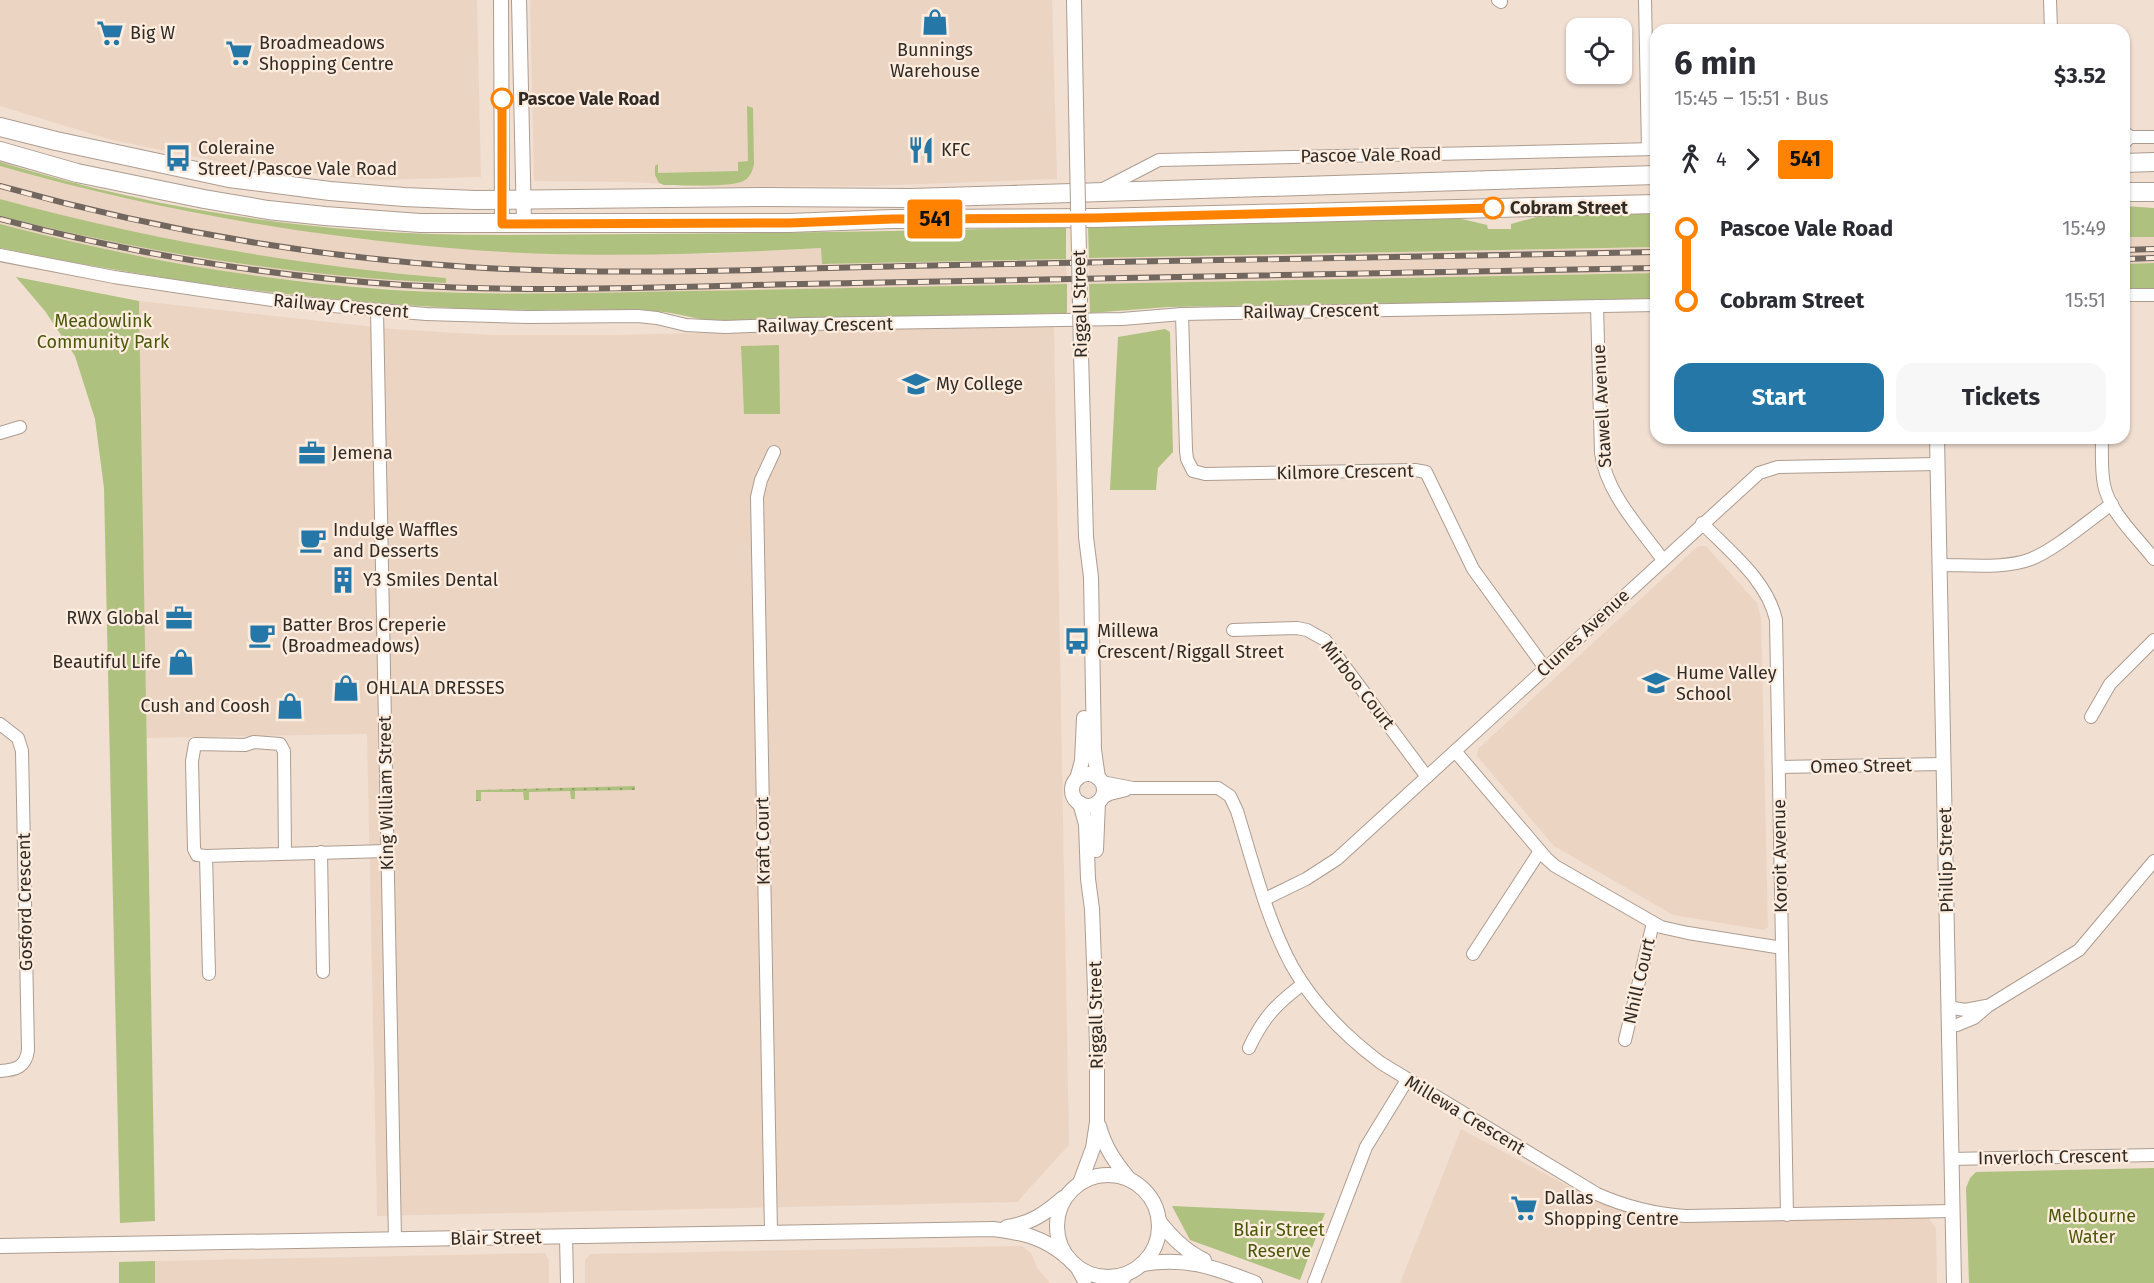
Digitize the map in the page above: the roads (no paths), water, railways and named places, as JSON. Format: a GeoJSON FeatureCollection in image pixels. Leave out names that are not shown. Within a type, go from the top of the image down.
{"type":"FeatureCollection","features":[{"type":"Feature","properties":{"kind":"main road","name":"Pascoe Vale Road"},"geometry":{"type":"LineString","coordinates":[[0,127],[162,165],[283,186],[404,197],[502,200],[761,196],[911,198],[1650,175]]}},
{"type":"Feature","properties":{"kind":"main road"},"geometry":{"type":"LineString","coordinates":[[0,151],[77,173],[140,187],[268,210],[420,223],[789,223],[892,219],[1105,218],[1650,204]]}},
{"type":"Feature","properties":{"kind":"main road"},"geometry":{"type":"LineString","coordinates":[[2130,163],[2154,162]]}},
{"type":"Feature","properties":{"kind":"main road"},"geometry":{"type":"LineString","coordinates":[[1196,190],[1223,196],[1337,196],[1343,201],[1343,212]]}},
{"type":"Feature","properties":{"kind":"main road"},"geometry":{"type":"LineString","coordinates":[[2130,192],[2154,192]]}},
{"type":"Feature","properties":{"kind":"main road"},"geometry":{"type":"LineString","coordinates":[[761,196],[789,223]]}},
{"type":"Feature","properties":{"kind":"street"},"geometry":{"type":"LineString","coordinates":[[501,0],[502,224]]}},
{"type":"Feature","properties":{"kind":"street"},"geometry":{"type":"LineString","coordinates":[[519,0],[524,223]]}},
{"type":"Feature","properties":{"kind":"street","name":"Riggall Street"},"geometry":{"type":"LineString","coordinates":[[1074,0],[1086,537],[1091,577],[1094,750],[1100,780]]}},
{"type":"Feature","properties":{"kind":"street"},"geometry":{"type":"LineString","coordinates":[[1645,0],[1650,106]]}},
{"type":"Feature","properties":{"kind":"street"},"geometry":{"type":"LineString","coordinates":[[2050,0],[2051,24]]}},
{"type":"Feature","properties":{"kind":"street"},"geometry":{"type":"LineString","coordinates":[[2130,138],[2154,137]]}},
{"type":"Feature","properties":{"kind":"street","name":"Pascoe Vale Road"},"geometry":{"type":"LineString","coordinates":[[1095,194],[1159,160],[1650,149]]}},
{"type":"Feature","properties":{"kind":"street","name":"Railway Crescent"},"geometry":{"type":"LineString","coordinates":[[0,255],[114,277],[221,293],[377,310],[495,316],[638,316],[686,325],[725,327],[1122,319],[1182,314],[1650,305]]}},
{"type":"Feature","properties":{"kind":"street"},"geometry":{"type":"LineString","coordinates":[[2130,295],[2154,295]]}},
{"type":"Feature","properties":{"kind":"street","name":"Stawell Avenue"},"geometry":{"type":"LineString","coordinates":[[1597,306],[1602,464],[1612,489],[1663,560]]}},
{"type":"Feature","properties":{"kind":"street","name":"King William Street"},"geometry":{"type":"LineString","coordinates":[[377,310],[395,1239]]}},
{"type":"Feature","properties":{"kind":"street","name":"Kilmore Crescent"},"geometry":{"type":"LineString","coordinates":[[1182,314],[1186,450],[1187,459],[1193,471],[1199,474],[1415,470],[1426,472],[1473,568],[1545,668]]}},
{"type":"Feature","properties":{"kind":"street"},"geometry":{"type":"LineString","coordinates":[[0,433],[20,427]]}},
{"type":"Feature","properties":{"kind":"street","name":"Phillip Street"},"geometry":{"type":"LineString","coordinates":[[1937,444],[1954,1283]]}},
{"type":"Feature","properties":{"kind":"street"},"geometry":{"type":"LineString","coordinates":[[2102,444],[2104,487],[2112,504],[2152,552]]}},
{"type":"Feature","properties":{"kind":"street","name":"Kraft Court"},"geometry":{"type":"LineString","coordinates":[[771,1232],[757,497],[761,480],[774,452]]}},
{"type":"Feature","properties":{"kind":"street","name":"Clunes Avenue"},"geometry":{"type":"LineString","coordinates":[[1265,899],[1328,866],[1750,479],[1772,468],[1938,464]]}},
{"type":"Feature","properties":{"kind":"street"},"geometry":{"type":"LineString","coordinates":[[1940,565],[2003,564],[2032,559],[2112,504]]}},
{"type":"Feature","properties":{"kind":"street","name":"Koroit Avenue"},"geometry":{"type":"LineString","coordinates":[[1702,523],[1759,582],[1774,610],[1787,1215]]}},
{"type":"Feature","properties":{"kind":"street","name":"Riggall Street"},"geometry":{"type":"LineString","coordinates":[[1077,779],[1085,742],[1082,577],[1086,537]]}},
{"type":"Feature","properties":{"kind":"street","name":"Mirboo Court"},"geometry":{"type":"LineString","coordinates":[[1233,630],[1297,628],[1307,630],[1325,640],[1427,777]]}},
{"type":"Feature","properties":{"kind":"street"},"geometry":{"type":"LineString","coordinates":[[2091,717],[2110,684],[2154,640]]}},
{"type":"Feature","properties":{"kind":"street","name":"Gosford Crescent"},"geometry":{"type":"LineString","coordinates":[[0,724],[18,738],[22,751],[28,1050],[27,1057],[21,1066],[12,1070],[0,1071]]}},
{"type":"Feature","properties":{"kind":"street"},"geometry":{"type":"LineString","coordinates":[[285,854],[284,751],[280,744],[254,742],[237,746],[221,743],[195,744],[192,761],[194,849],[197,855],[206,856],[285,854],[321,852],[387,851]]}},
{"type":"Feature","properties":{"kind":"street"},"geometry":{"type":"LineString","coordinates":[[1455,751],[1555,866],[1666,929],[1782,948]]}},
{"type":"Feature","properties":{"kind":"street","name":"Omeo Street"},"geometry":{"type":"LineString","coordinates":[[1779,768],[1943,764]]}},
{"type":"Feature","properties":{"kind":"street"},"geometry":{"type":"LineString","coordinates":[[1085,774],[1100,780],[1104,791],[1099,800],[1089,805],[1080,803],[1073,793],[1073,784],[1077,779],[1085,774]]}},
{"type":"Feature","properties":{"kind":"street","name":"Millewa Crescent"},"geometry":{"type":"LineString","coordinates":[[1100,780],[1133,788]]}},
{"type":"Feature","properties":{"kind":"street","name":"Millewa Crescent"},"geometry":{"type":"LineString","coordinates":[[1099,800],[1110,794],[1133,788],[1211,787],[1227,792],[1237,811],[1282,947],[1303,984],[1336,1025],[1356,1045],[1407,1080],[1585,1188],[1612,1201],[1663,1214],[1704,1216],[1952,1211]]}},
{"type":"Feature","properties":{"kind":"street","name":"Riggall Street"},"geometry":{"type":"LineString","coordinates":[[1092,909],[1096,885],[1099,800]]}},
{"type":"Feature","properties":{"kind":"street","name":"Riggall Street"},"geometry":{"type":"LineString","coordinates":[[1080,803],[1086,824],[1088,879],[1092,909],[1097,1044],[1097,1122],[1093,1148],[1080,1183]]}},
{"type":"Feature","properties":{"kind":"street"},"geometry":{"type":"LineString","coordinates":[[1473,954],[1540,851]]}},
{"type":"Feature","properties":{"kind":"street"},"geometry":{"type":"LineString","coordinates":[[321,852],[323,972]]}},
{"type":"Feature","properties":{"kind":"street"},"geometry":{"type":"LineString","coordinates":[[206,856],[209,974]]}},
{"type":"Feature","properties":{"kind":"street"},"geometry":{"type":"LineString","coordinates":[[1949,1026],[1965,1023],[1988,1006],[2079,950],[2154,861]]}},
{"type":"Feature","properties":{"kind":"street","name":"Nhill Court"},"geometry":{"type":"LineString","coordinates":[[1625,1040],[1653,922]]}},
{"type":"Feature","properties":{"kind":"street"},"geometry":{"type":"LineString","coordinates":[[1249,1048],[1260,1025],[1269,1013],[1303,984]]}},
{"type":"Feature","properties":{"kind":"street"},"geometry":{"type":"LineString","coordinates":[[1948,1007],[1965,1010],[1988,1006]]}},
{"type":"Feature","properties":{"kind":"street"},"geometry":{"type":"LineString","coordinates":[[1314,1283],[1366,1147],[1407,1080]]}},
{"type":"Feature","properties":{"kind":"street","name":"Riggall Street"},"geometry":{"type":"LineString","coordinates":[[1097,1122],[1103,1142],[1112,1159],[1129,1179]]}},
{"type":"Feature","properties":{"kind":"street","name":"Inverloch Crescent"},"geometry":{"type":"LineString","coordinates":[[1951,1159],[2154,1155]]}},
{"type":"Feature","properties":{"kind":"street"},"geometry":{"type":"LineString","coordinates":[[1071,1261],[1098,1276],[1124,1278],[1142,1264],[1152,1252],[1158,1237],[1159,1221],[1154,1204],[1143,1190],[1129,1179],[1113,1175],[1096,1176],[1080,1183],[1068,1194],[1060,1209],[1057,1226],[1059,1242],[1071,1261],[1085,1283]]}},
{"type":"Feature","properties":{"kind":"street","name":"Blair Street"},"geometry":{"type":"LineString","coordinates":[[993,1229],[1020,1225],[1037,1218],[1068,1194]]}},
{"type":"Feature","properties":{"kind":"street"},"geometry":{"type":"LineString","coordinates":[[1159,1221],[1174,1240],[1193,1255],[1230,1274]]}},
{"type":"Feature","properties":{"kind":"street","name":"Blair Street"},"geometry":{"type":"LineString","coordinates":[[0,1246],[993,1229],[1021,1232],[1038,1238],[1053,1245],[1071,1261]]}},
{"type":"Feature","properties":{"kind":"street"},"geometry":{"type":"LineString","coordinates":[[566,1236],[567,1283]]}},
{"type":"Feature","properties":{"kind":"street"},"geometry":{"type":"LineString","coordinates":[[1142,1264],[1177,1260],[1194,1262],[1255,1283]]}},
{"type":"Feature","properties":{"kind":"railway"},"geometry":{"type":"LineString","coordinates":[[0,186],[115,215],[232,239],[350,256],[529,270],[651,272],[1650,252]]}},
{"type":"Feature","properties":{"kind":"railway"},"geometry":{"type":"LineString","coordinates":[[0,219],[100,243],[200,262],[301,276],[459,288],[629,288],[1650,268]]}},
{"type":"Feature","properties":{"kind":"railway"},"geometry":{"type":"LineString","coordinates":[[2130,250],[2154,249]]}},
{"type":"Feature","properties":{"kind":"railway"},"geometry":{"type":"LineString","coordinates":[[2130,259],[2154,258]]}},
{"type":"Feature","properties":{"kind":"place","name":"Bunnings Warehouse"},"geometry":{"type":"Point","coordinates":[935,22]}},
{"type":"Feature","properties":{"kind":"place","name":"Big W"},"geometry":{"type":"Point","coordinates":[110,33]}},
{"type":"Feature","properties":{"kind":"place","name":"Broadmeadows Shopping Centre"},"geometry":{"type":"Point","coordinates":[239,53]}},
{"type":"Feature","properties":{"kind":"place","name":"Pascoe Vale Road"},"geometry":{"type":"Point","coordinates":[502,99]}},
{"type":"Feature","properties":{"kind":"place","name":"KFC"},"geometry":{"type":"Point","coordinates":[921,150]}},
{"type":"Feature","properties":{"kind":"place","name":"Coleraine Street/Pascoe Vale Road"},"geometry":{"type":"Point","coordinates":[178,158]}},
{"type":"Feature","properties":{"kind":"place","name":"Cobram Street"},"geometry":{"type":"Point","coordinates":[1493,208]}},
{"type":"Feature","properties":{"kind":"place","name":"My College"},"geometry":{"type":"Point","coordinates":[916,384]}},
{"type":"Feature","properties":{"kind":"place","name":"Jemena"},"geometry":{"type":"Point","coordinates":[312,453]}},
{"type":"Feature","properties":{"kind":"place","name":"Indulge Waffles and Desserts"},"geometry":{"type":"Point","coordinates":[313,540]}},
{"type":"Feature","properties":{"kind":"place","name":"Y3 Smiles Dental"},"geometry":{"type":"Point","coordinates":[343,580]}},
{"type":"Feature","properties":{"kind":"place","name":"RWX Global"},"geometry":{"type":"Point","coordinates":[179,618]}},
{"type":"Feature","properties":{"kind":"place","name":"Batter Bros Creperie (Broadmeadows)"},"geometry":{"type":"Point","coordinates":[262,635]}},
{"type":"Feature","properties":{"kind":"place","name":"Millewa Crescent/Riggall Street"},"geometry":{"type":"Point","coordinates":[1077,641]}},
{"type":"Feature","properties":{"kind":"place","name":"Beautiful Life"},"geometry":{"type":"Point","coordinates":[181,662]}},
{"type":"Feature","properties":{"kind":"place","name":"Hume Valley School"},"geometry":{"type":"Point","coordinates":[1656,683]}},
{"type":"Feature","properties":{"kind":"place","name":"OHLALA DRESSES"},"geometry":{"type":"Point","coordinates":[346,688]}},
{"type":"Feature","properties":{"kind":"place","name":"Cush and Coosh"},"geometry":{"type":"Point","coordinates":[290,706]}},
{"type":"Feature","properties":{"kind":"place","name":"Dallas Shopping Centre"},"geometry":{"type":"Point","coordinates":[1524,1208]}},
{"type":"Feature","properties":{"kind":"park label","name":"Meadowlink Community Park"},"geometry":{"type":"Point","coordinates":[103,331]}},
{"type":"Feature","properties":{"kind":"park label","name":"Melbourne Water"},"geometry":{"type":"Point","coordinates":[2092,1226]}},
{"type":"Feature","properties":{"kind":"park label","name":"Blair Street Reserve"},"geometry":{"type":"Point","coordinates":[1279,1240]}}]}
